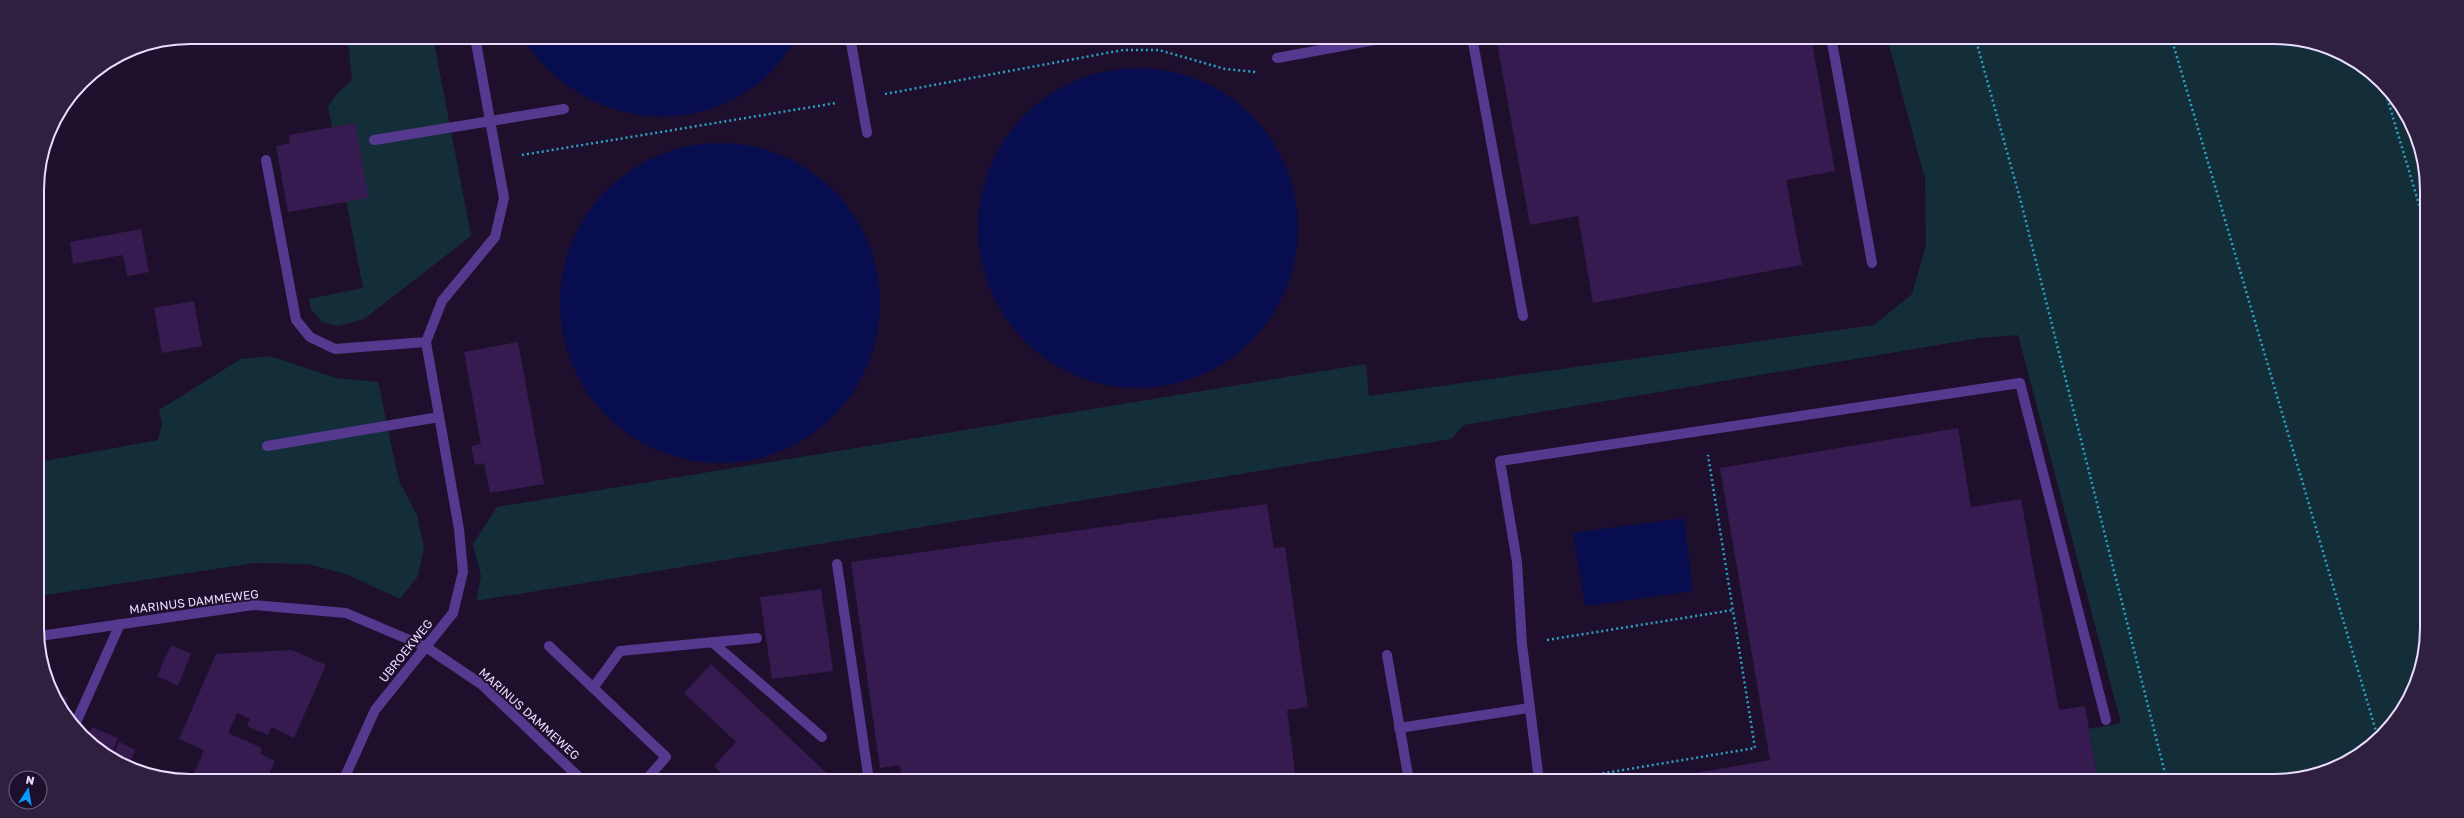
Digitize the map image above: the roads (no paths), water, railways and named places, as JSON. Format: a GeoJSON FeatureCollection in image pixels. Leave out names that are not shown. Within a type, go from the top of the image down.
{"type":"FeatureCollection","features":[{"type":"Feature","properties":{"kind":"street"},"geometry":{"type":"LineString","coordinates":[[266,160],[296,320],[310,337],[335,349],[426,342],[442,301],[495,237],[504,198],[476,44]]}},
{"type":"Feature","properties":{"kind":"street"},"geometry":{"type":"LineString","coordinates":[[851,44],[867,133]]}},
{"type":"Feature","properties":{"kind":"street"},"geometry":{"type":"LineString","coordinates":[[1277,58],[1353,44]]}},
{"type":"Feature","properties":{"kind":"street"},"geometry":{"type":"LineString","coordinates":[[1473,44],[1524,316]]}},
{"type":"Feature","properties":{"kind":"street"},"geometry":{"type":"LineString","coordinates":[[1833,44],[1872,263]]}},
{"type":"Feature","properties":{"kind":"street"},"geometry":{"type":"LineString","coordinates":[[374,140],[564,109]]}},
{"type":"Feature","properties":{"kind":"street","name":"UBROEKWEG"},"geometry":{"type":"LineString","coordinates":[[346,774],[375,710],[453,613],[463,572],[459,529],[426,342]]}},
{"type":"Feature","properties":{"kind":"street"},"geometry":{"type":"LineString","coordinates":[[1538,774],[1522,644],[1517,562],[1500,461],[2020,383],[2106,720]]}},
{"type":"Feature","properties":{"kind":"street"},"geometry":{"type":"LineString","coordinates":[[267,446],[439,417]]}},
{"type":"Feature","properties":{"kind":"street"},"geometry":{"type":"LineString","coordinates":[[837,564],[867,774]]}},
{"type":"Feature","properties":{"kind":"street","name":"MARINUS DAMMEWEG"},"geometry":{"type":"LineString","coordinates":[[44,635],[253,605],[346,613],[426,647],[480,684],[576,774]]}},
{"type":"Feature","properties":{"kind":"street"},"geometry":{"type":"LineString","coordinates":[[77,721],[120,624]]}},
{"type":"Feature","properties":{"kind":"street"},"geometry":{"type":"LineString","coordinates":[[594,688],[620,651],[757,638]]}},
{"type":"Feature","properties":{"kind":"street"},"geometry":{"type":"LineString","coordinates":[[712,642],[822,737]]}},
{"type":"Feature","properties":{"kind":"street"},"geometry":{"type":"LineString","coordinates":[[549,646],[666,757],[651,774]]}},
{"type":"Feature","properties":{"kind":"street"},"geometry":{"type":"LineString","coordinates":[[1387,655],[1408,774]]}},
{"type":"Feature","properties":{"kind":"street"},"geometry":{"type":"LineString","coordinates":[[1400,728],[1529,708]]}}]}
